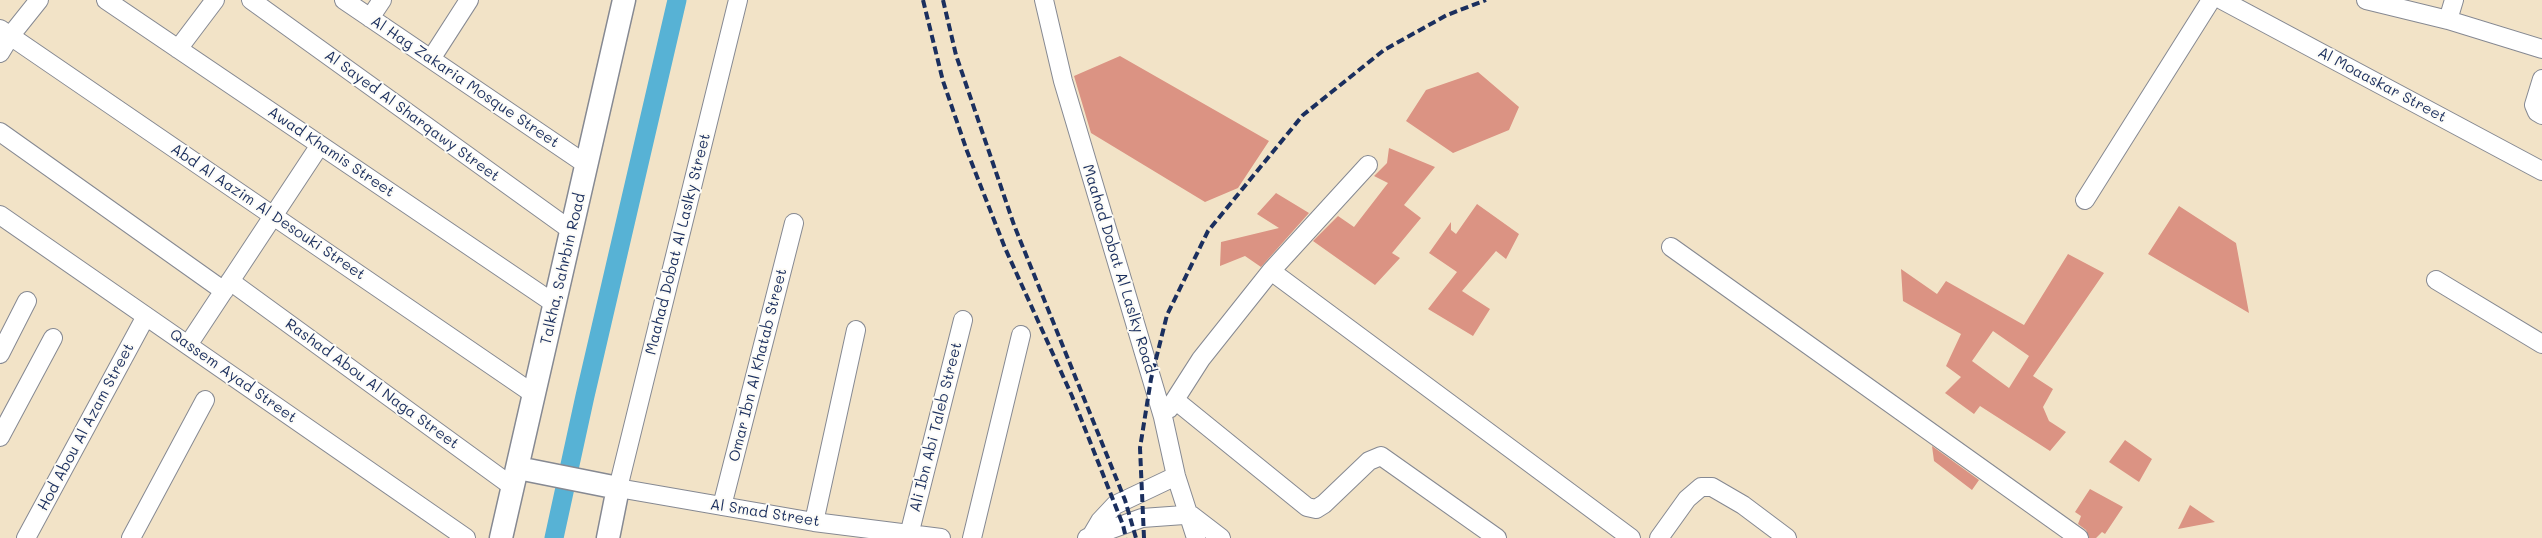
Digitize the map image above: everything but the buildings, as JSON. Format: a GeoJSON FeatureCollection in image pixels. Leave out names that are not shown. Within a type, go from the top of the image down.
{"type":"FeatureCollection","features":[{"type":"Feature","properties":{"kind":"main road","name":"Talkha, Sahrbin Road"},"geometry":{"type":"LineString","coordinates":[[501,538],[624,0]]}},
{"type":"Feature","properties":{"kind":"main road"},"geometry":{"type":"LineString","coordinates":[[516,477],[542,473],[610,487],[608,538]]}},
{"type":"Feature","properties":{"kind":"street"},"geometry":{"type":"LineString","coordinates":[[0,53],[6,32],[39,0]]}},
{"type":"Feature","properties":{"kind":"street"},"geometry":{"type":"LineString","coordinates":[[178,49],[215,0]]}},
{"type":"Feature","properties":{"kind":"street","name":"Al Sayed Al Sharqawy Street"},"geometry":{"type":"LineString","coordinates":[[252,0],[572,231]]}},
{"type":"Feature","properties":{"kind":"street","name":"Al Hag Zakaria Mosque Street"},"geometry":{"type":"LineString","coordinates":[[344,0],[587,164]]}},
{"type":"Feature","properties":{"kind":"street"},"geometry":{"type":"LineString","coordinates":[[370,18],[382,0]]}},
{"type":"Feature","properties":{"kind":"street"},"geometry":{"type":"LineString","coordinates":[[431,59],[469,0]]}},
{"type":"Feature","properties":{"kind":"street","name":"Maahad Dobat Al Laslky Street"},"geometry":{"type":"LineString","coordinates":[[610,487],[738,0]]}},
{"type":"Feature","properties":{"kind":"street","name":"Maahad Dobat Al Laslky Road"},"geometry":{"type":"LineString","coordinates":[[1044,0],[1063,82],[1163,418],[1174,476],[1196,538]]}},
{"type":"Feature","properties":{"kind":"street"},"geometry":{"type":"LineString","coordinates":[[2085,200],[2211,0]]}},
{"type":"Feature","properties":{"kind":"street","name":"Al Moaaskar Street"},"geometry":{"type":"LineString","coordinates":[[2222,0],[2542,170]]}},
{"type":"Feature","properties":{"kind":"street"},"geometry":{"type":"LineString","coordinates":[[2366,0],[2448,20],[2542,49]]}},
{"type":"Feature","properties":{"kind":"street"},"geometry":{"type":"LineString","coordinates":[[2448,20],[2454,0]]}},
{"type":"Feature","properties":{"kind":"street","name":"Awad Khamis Street"},"geometry":{"type":"LineString","coordinates":[[118,3],[178,49],[555,304]]}},
{"type":"Feature","properties":{"kind":"street","name":"Abd Al Aazim Al Desouki Street"},"geometry":{"type":"LineString","coordinates":[[6,32],[535,395]]}},
{"type":"Feature","properties":{"kind":"street"},"geometry":{"type":"LineString","coordinates":[[2542,79],[2534,105],[2537,112],[2542,115]]}},
{"type":"Feature","properties":{"kind":"street","name":"Rashad Abou Al Naga Street"},"geometry":{"type":"LineString","coordinates":[[0,132],[227,286],[516,477]]}},
{"type":"Feature","properties":{"kind":"street"},"geometry":{"type":"LineString","coordinates":[[188,345],[320,145]]}},
{"type":"Feature","properties":{"kind":"street"},"geometry":{"type":"LineString","coordinates":[[1163,418],[1201,359],[1271,271],[1368,165]]}},
{"type":"Feature","properties":{"kind":"street","name":"Qassem Ayad Street"},"geometry":{"type":"LineString","coordinates":[[0,215],[466,538]]}},
{"type":"Feature","properties":{"kind":"street","name":"Omar Ibn Al Khatab Street"},"geometry":{"type":"LineString","coordinates":[[722,506],[794,223]]}},
{"type":"Feature","properties":{"kind":"street"},"geometry":{"type":"LineString","coordinates":[[1671,247],[2079,538]]}},
{"type":"Feature","properties":{"kind":"street"},"geometry":{"type":"LineString","coordinates":[[1271,271],[1630,538]]}},
{"type":"Feature","properties":{"kind":"street"},"geometry":{"type":"LineString","coordinates":[[2436,280],[2542,344]]}},
{"type":"Feature","properties":{"kind":"street"},"geometry":{"type":"LineString","coordinates":[[0,354],[27,302]]}},
{"type":"Feature","properties":{"kind":"street","name":"Hod Abou Al Azam Street"},"geometry":{"type":"LineString","coordinates":[[26,538],[146,316]]}},
{"type":"Feature","properties":{"kind":"street","name":"Ali Ibn Abi Taleb Street"},"geometry":{"type":"LineString","coordinates":[[909,535],[963,320]]}},
{"type":"Feature","properties":{"kind":"street"},"geometry":{"type":"LineString","coordinates":[[814,522],[856,330]]}},
{"type":"Feature","properties":{"kind":"street"},"geometry":{"type":"LineString","coordinates":[[972,538],[1021,335]]}},
{"type":"Feature","properties":{"kind":"street"},"geometry":{"type":"LineString","coordinates":[[0,437],[53,338]]}},
{"type":"Feature","properties":{"kind":"street"},"geometry":{"type":"LineString","coordinates":[[131,538],[205,400]]}},
{"type":"Feature","properties":{"kind":"street"},"geometry":{"type":"LineString","coordinates":[[1175,400],[1307,508],[1316,508],[1324,504],[1370,461],[1381,456],[1497,538]]}},
{"type":"Feature","properties":{"kind":"street"},"geometry":{"type":"LineString","coordinates":[[1089,538],[1100,520],[1115,505],[1174,476]]}},
{"type":"Feature","properties":{"kind":"street","name":"Al Smad Street"},"geometry":{"type":"LineString","coordinates":[[610,487],[814,522],[941,538]]}},
{"type":"Feature","properties":{"kind":"street"},"geometry":{"type":"LineString","coordinates":[[1658,538],[1687,499],[1701,487],[1712,487],[1744,505],[1787,538]]}},
{"type":"Feature","properties":{"kind":"street"},"geometry":{"type":"LineString","coordinates":[[1089,538],[1148,517],[1187,515],[1221,538]]}},
{"type":"Feature","properties":{"kind":"waterway"},"geometry":{"type":"LineString","coordinates":[[554,538],[677,0]]}},
{"type":"Feature","properties":{"kind":"railway"},"geometry":{"type":"LineString","coordinates":[[923,0],[943,81],[967,151],[1005,248],[1072,396],[1123,525],[1126,538]]}},
{"type":"Feature","properties":{"kind":"railway"},"geometry":{"type":"LineString","coordinates":[[943,0],[956,55],[1014,225],[1125,500],[1136,538]]}},
{"type":"Feature","properties":{"kind":"railway"},"geometry":{"type":"LineString","coordinates":[[1144,538],[1140,448],[1151,379],[1167,315],[1208,231],[1303,115],[1384,50],[1447,15],[1486,0]]}}]}
